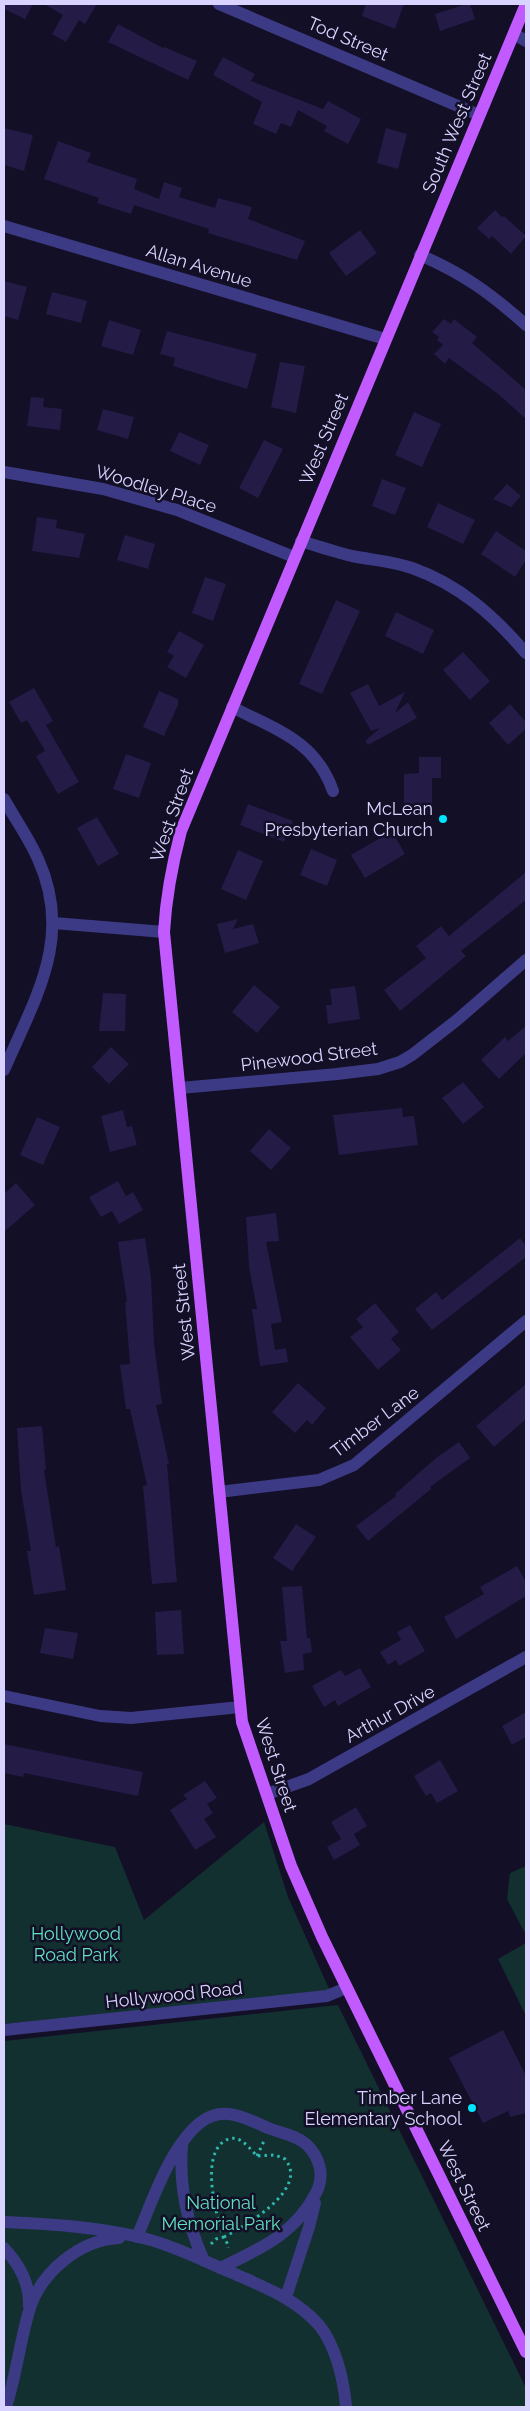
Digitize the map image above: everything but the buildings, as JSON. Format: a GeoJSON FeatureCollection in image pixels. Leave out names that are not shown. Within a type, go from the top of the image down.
{"type":"FeatureCollection","features":[{"type":"Feature","properties":{"kind":"main road","name":"South West Street"},"geometry":{"type":"LineString","coordinates":[[420,255],[526,4]]}},
{"type":"Feature","properties":{"kind":"main road","name":"West Street"},"geometry":{"type":"LineString","coordinates":[[420,255],[300,541],[182,831],[172,865],[166,898],[164,932],[242,1722],[291,1866],[346,1988],[526,2352]]}},
{"type":"Feature","properties":{"kind":"street","name":"Tod Street"},"geometry":{"type":"LineString","coordinates":[[219,4],[479,115]]}},
{"type":"Feature","properties":{"kind":"street"},"geometry":{"type":"LineString","coordinates":[[514,34],[526,40]]}},
{"type":"Feature","properties":{"kind":"street","name":"Allan Avenue"},"geometry":{"type":"LineString","coordinates":[[4,226],[385,339]]}},
{"type":"Feature","properties":{"kind":"street"},"geometry":{"type":"LineString","coordinates":[[420,255],[450,268],[472,281],[493,296],[526,325]]}},
{"type":"Feature","properties":{"kind":"street","name":"Woodley Place"},"geometry":{"type":"LineString","coordinates":[[4,472],[103,489],[177,510],[294,557]]}},
{"type":"Feature","properties":{"kind":"street"},"geometry":{"type":"LineString","coordinates":[[300,541],[351,556],[411,568],[442,581],[483,608],[501,624],[526,653]]}},
{"type":"Feature","properties":{"kind":"street"},"geometry":{"type":"LineString","coordinates":[[232,707],[305,746],[322,766],[333,791]]}},
{"type":"Feature","properties":{"kind":"street"},"geometry":{"type":"LineString","coordinates":[[4,799],[38,858],[46,881],[54,923],[49,960],[44,978],[4,1070]]}},
{"type":"Feature","properties":{"kind":"street"},"geometry":{"type":"LineString","coordinates":[[54,923],[164,932]]}},
{"type":"Feature","properties":{"kind":"street","name":"Pinewood Street"},"geometry":{"type":"LineString","coordinates":[[180,1088],[337,1074],[378,1069],[400,1062],[457,1020],[526,960]]}},
{"type":"Feature","properties":{"kind":"street","name":"Timber Lane"},"geometry":{"type":"LineString","coordinates":[[219,1492],[319,1480],[348,1468],[379,1445],[526,1321]]}},
{"type":"Feature","properties":{"kind":"street","name":"Arthur Drive"},"geometry":{"type":"LineString","coordinates":[[267,1794],[309,1779],[526,1657]]}},
{"type":"Feature","properties":{"kind":"street"},"geometry":{"type":"LineString","coordinates":[[4,1696],[100,1716],[132,1718],[240,1707]]}},
{"type":"Feature","properties":{"kind":"street","name":"Hollywood Road"},"geometry":{"type":"LineString","coordinates":[[4,2030],[327,1996],[346,1988]]}},
{"type":"Feature","properties":{"kind":"street"},"geometry":{"type":"LineString","coordinates":[[136,2237],[168,2167],[183,2143],[200,2122],[222,2112],[236,2114],[296,2138],[314,2154],[320,2166],[321,2178],[309,2227],[286,2297]]}},
{"type":"Feature","properties":{"kind":"street"},"geometry":{"type":"LineString","coordinates":[[183,2143],[180,2171],[183,2198],[190,2227],[204,2261]]}},
{"type":"Feature","properties":{"kind":"street"},"geometry":{"type":"LineString","coordinates":[[220,2268],[258,2250],[285,2233],[300,2220],[318,2189]]}},
{"type":"Feature","properties":{"kind":"street"},"geometry":{"type":"LineString","coordinates":[[4,2222],[65,2225],[146,2239],[204,2261],[286,2297],[320,2327],[330,2344],[340,2372],[346,2407]]}},
{"type":"Feature","properties":{"kind":"street"},"geometry":{"type":"LineString","coordinates":[[29,2311],[46,2279],[75,2252],[114,2238],[136,2237]]}},
{"type":"Feature","properties":{"kind":"street"},"geometry":{"type":"LineString","coordinates":[[4,2248],[15,2260],[25,2278],[30,2295],[29,2311],[6,2407]]}},
{"type":"Feature","properties":{"kind":"path"},"geometry":{"type":"LineString","coordinates":[[224,2254],[228,2246],[224,2237],[212,2185],[212,2172],[216,2151],[224,2141],[236,2138],[244,2142],[257,2156]]}},
{"type":"Feature","properties":{"kind":"path"},"geometry":{"type":"LineString","coordinates":[[257,2156],[261,2148]]}},
{"type":"Feature","properties":{"kind":"path"},"geometry":{"type":"LineString","coordinates":[[211,2250],[210,2245],[213,2240],[224,2237],[266,2209],[282,2194],[290,2182],[290,2169],[285,2159],[275,2155],[257,2156]]}},
{"type":"Feature","properties":{"kind":"green space","name":"Hollywood Road Park"},"geometry":{"type":"Polygon","coordinates":[[[264,1822],[288,1897],[330,1991],[4,2024],[4,1824],[115,1847],[144,1920],[264,1822]]]}},
{"type":"Feature","properties":{"kind":"green space"},"geometry":{"type":"Polygon","coordinates":[[[526,1866],[526,1935],[507,1899],[510,1873],[526,1866]]]}},
{"type":"Feature","properties":{"kind":"green space"},"geometry":{"type":"Polygon","coordinates":[[[526,1943],[526,2016],[498,1959],[526,1943]]]}},
{"type":"Feature","properties":{"kind":"green space","name":"National Memorial Park"},"geometry":{"type":"Polygon","coordinates":[[[338,2005],[526,2388],[526,2407],[4,2407],[4,2041],[338,2005]]]}},
{"type":"Feature","properties":{"kind":"place","name":"McLean Presbyterian Church"},"geometry":{"type":"Point","coordinates":[443,819]}},
{"type":"Feature","properties":{"kind":"place","name":"Timber Lane Elementary School"},"geometry":{"type":"Point","coordinates":[472,2108]}}]}
